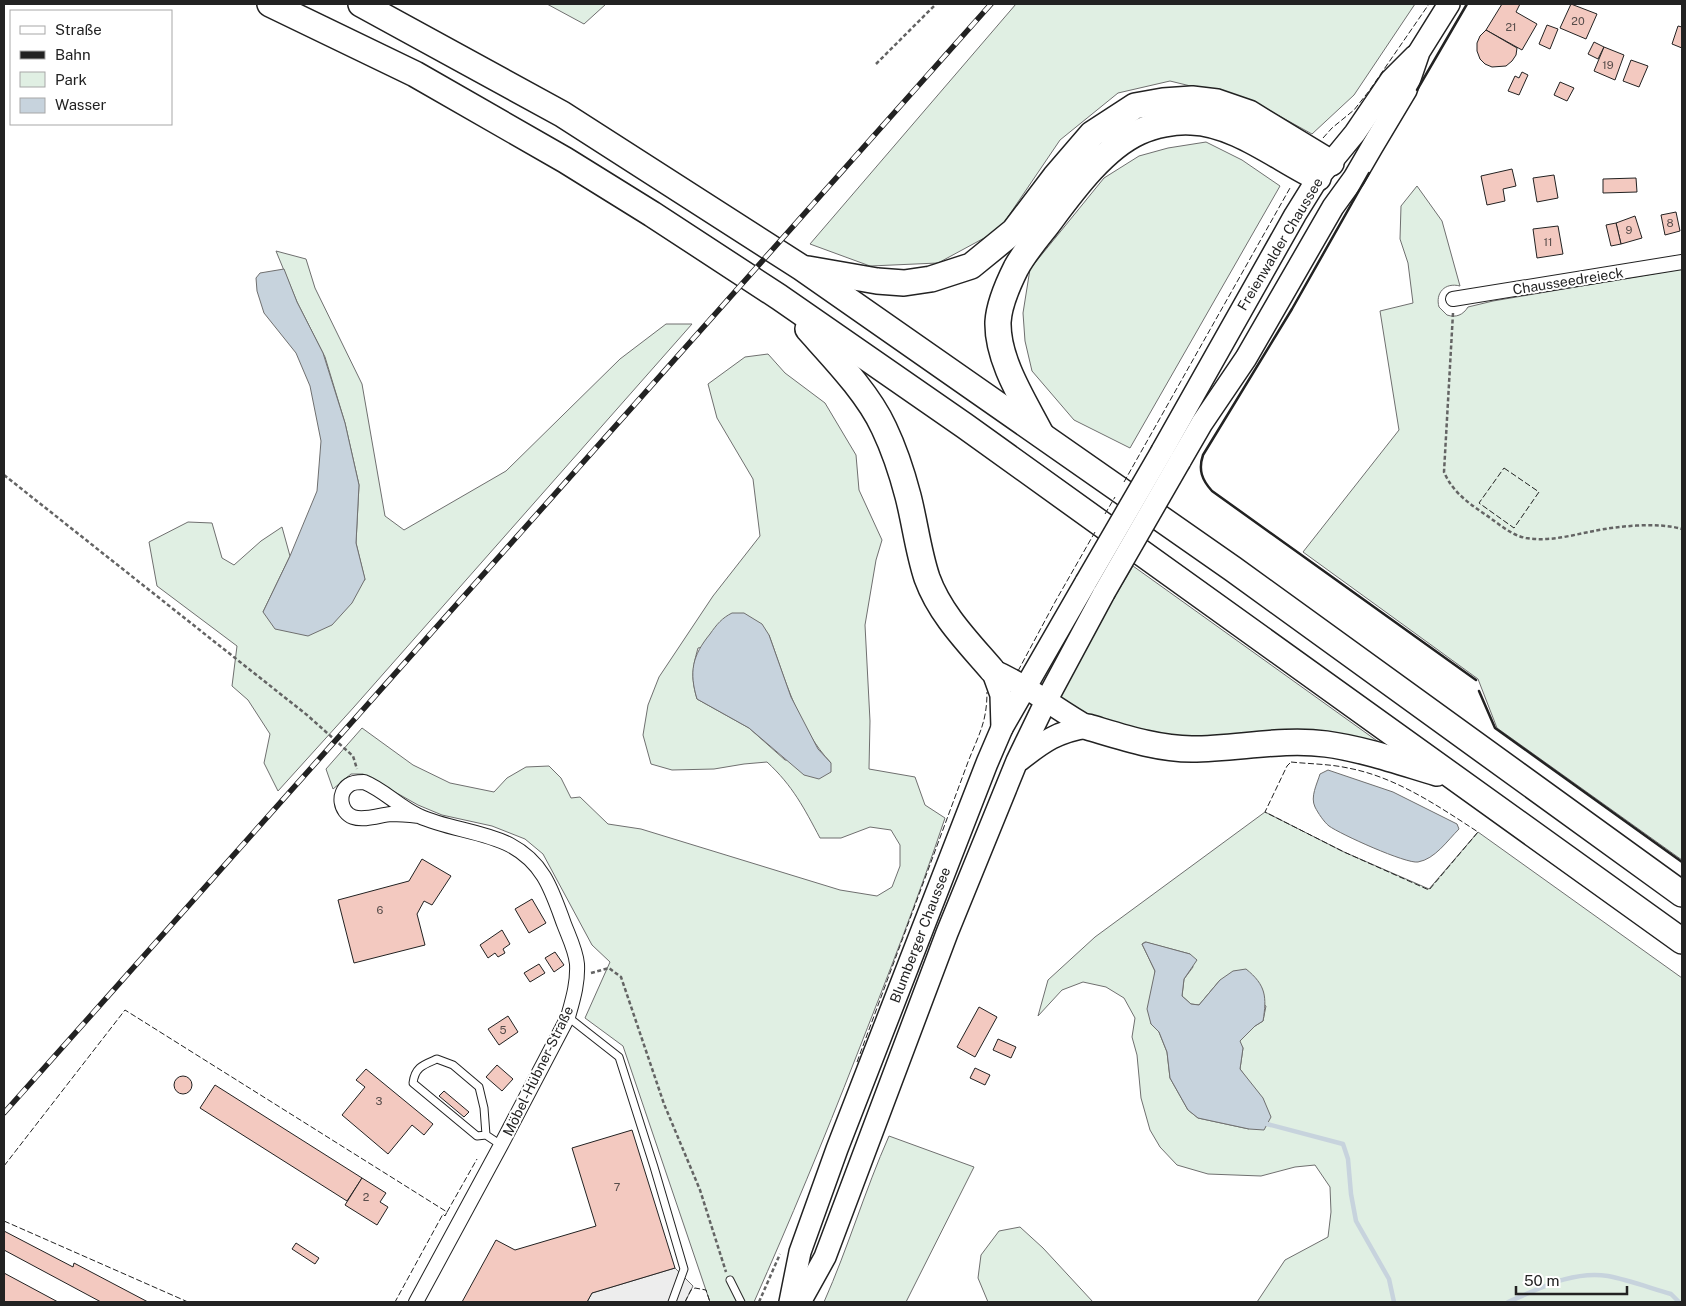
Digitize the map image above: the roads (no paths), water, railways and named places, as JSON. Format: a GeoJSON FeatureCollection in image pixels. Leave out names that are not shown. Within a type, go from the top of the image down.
{"type":"FeatureCollection","features":[{"type":"Feature","properties":{"kind":"highway"},"geometry":{"type":"LineString","coordinates":[[270,4],[415,74],[539,145],[652,214],[779,297],[965,426],[1682,941]]}},
{"type":"Feature","properties":{"kind":"highway"},"geometry":{"type":"LineString","coordinates":[[361,4],[562,114],[802,268],[1241,575],[1682,894]]}},
{"type":"Feature","properties":{"kind":"highway"},"geometry":{"type":"LineString","coordinates":[[802,268],[904,283],[931,279],[971,266],[1014,231],[1055,177],[1092,134],[1135,106],[1163,101],[1192,99],[1217,102],[1248,113],[1336,179]]}},
{"type":"Feature","properties":{"kind":"highway"},"geometry":{"type":"LineString","coordinates":[[1042,436],[1009,370],[1000,344],[998,321],[1003,300],[1017,268],[1035,240],[1072,192],[1105,157],[1124,141],[1140,131],[1170,123],[1192,122],[1213,126],[1237,134],[1336,179]]}},
{"type":"Feature","properties":{"kind":"highway"},"geometry":{"type":"LineString","coordinates":[[779,297],[844,369],[862,392],[883,426],[895,454],[908,496],[927,578],[939,603],[955,628],[992,670]]}},
{"type":"Feature","properties":{"kind":"highway"},"geometry":{"type":"LineString","coordinates":[[1088,727],[1146,744],[1191,749],[1281,742],[1325,744],[1372,754],[1454,778]]}},
{"type":"Feature","properties":{"kind":"main road","name":"Freienwalder Chaussee"},"geometry":{"type":"LineString","coordinates":[[1171,456],[1202,423],[1246,358],[1336,179],[1355,133],[1391,80],[1419,52],[1449,4]]}},
{"type":"Feature","properties":{"kind":"main road","name":"Freienwalder Chaussee"},"geometry":{"type":"LineString","coordinates":[[1171,456],[1290,224],[1336,179]]}},
{"type":"Feature","properties":{"kind":"main road"},"geometry":{"type":"LineString","coordinates":[[1095,588],[1171,456]]}},
{"type":"Feature","properties":{"kind":"main road","name":"Blumberger Chaussee"},"geometry":{"type":"LineString","coordinates":[[790,1302],[800,1252],[837,1149],[970,804],[1002,728],[1026,687],[1095,588]]}},
{"type":"Feature","properties":{"kind":"main road","name":"Blumberger Chaussee"},"geometry":{"type":"LineString","coordinates":[[800,1302],[825,1257],[947,933],[1017,762],[1046,701],[1095,588]]}},
{"type":"Feature","properties":{"kind":"main road"},"geometry":{"type":"LineString","coordinates":[[992,670],[1026,687],[1088,727]]}},
{"type":"Feature","properties":{"kind":"main road"},"geometry":{"type":"LineString","coordinates":[[992,670],[1001,695],[1002,728]]}},
{"type":"Feature","properties":{"kind":"main road"},"geometry":{"type":"LineString","coordinates":[[1017,762],[1058,734],[1072,729],[1088,727]]}},
{"type":"Feature","properties":{"kind":"street","name":"Chausseedreieck"},"geometry":{"type":"LineString","coordinates":[[1453,299],[1682,262]]}},
{"type":"Feature","properties":{"kind":"street","name":"Möbel-Hübner-Straße"},"geometry":{"type":"LineString","coordinates":[[416,1302],[568,1017],[577,977],[577,962],[572,945],[549,883],[539,868],[525,854],[508,844],[419,816],[391,814],[354,817],[347,814],[341,802],[343,790],[349,785],[360,782],[371,785],[419,816]]}},
{"type":"Feature","properties":{"kind":"lane"},"geometry":{"type":"LineString","coordinates":[[568,1017],[619,1057],[684,1269],[672,1302]]}},
{"type":"Feature","properties":{"kind":"lane"},"geometry":{"type":"LineString","coordinates":[[486,1135],[484,1108],[479,1086],[453,1065],[437,1059],[422,1065],[414,1074],[413,1083],[477,1136],[486,1135],[501,1145]]}},
{"type":"Feature","properties":{"kind":"lane"},"geometry":{"type":"LineString","coordinates":[[730,1280],[741,1302]]}},
{"type":"Feature","properties":{"kind":"water"},"geometry":{"type":"Polygon","coordinates":[[[284,269],[297,302],[323,353],[345,423],[359,485],[356,543],[365,579],[352,603],[332,625],[308,636],[275,629],[263,612],[290,556],[317,491],[321,441],[310,386],[296,353],[264,313],[257,291],[256,278],[260,273],[284,269]]]}},
{"type":"Feature","properties":{"kind":"water"},"geometry":{"type":"Polygon","coordinates":[[[732,613],[744,613],[762,624],[769,635],[791,697],[818,749],[831,763],[831,772],[819,779],[804,775],[749,728],[697,699],[693,681],[696,657],[715,627],[722,619],[732,613]]]}},
{"type":"Feature","properties":{"kind":"water"},"geometry":{"type":"Polygon","coordinates":[[[1328,770],[1393,792],[1457,824],[1459,829],[1435,853],[1424,860],[1418,862],[1411,861],[1387,854],[1335,830],[1321,817],[1313,799],[1320,774],[1328,770]]]}},
{"type":"Feature","properties":{"kind":"water"},"geometry":{"type":"Polygon","coordinates":[[[1146,942],[1190,954],[1197,960],[1184,979],[1182,996],[1191,1004],[1199,1005],[1220,980],[1233,971],[1246,969],[1258,981],[1265,998],[1263,1021],[1240,1041],[1243,1048],[1240,1069],[1263,1098],[1271,1117],[1264,1130],[1249,1129],[1198,1118],[1188,1110],[1170,1078],[1167,1052],[1159,1032],[1151,1024],[1147,1009],[1155,971],[1142,944],[1146,942]]]}},
{"type":"Feature","properties":{"kind":"waterway"},"geometry":{"type":"LineString","coordinates":[[1267,1124],[1343,1144],[1348,1159],[1351,1194],[1356,1221],[1389,1279],[1394,1302]]}},
{"type":"Feature","properties":{"kind":"waterway"},"geometry":{"type":"LineString","coordinates":[[1508,1302],[1556,1282],[1569,1278],[1595,1275],[1608,1276],[1671,1294],[1679,1302]]}},
{"type":"Feature","properties":{"kind":"railway"},"geometry":{"type":"LineString","coordinates":[[4,1113],[991,4]]}}]}
